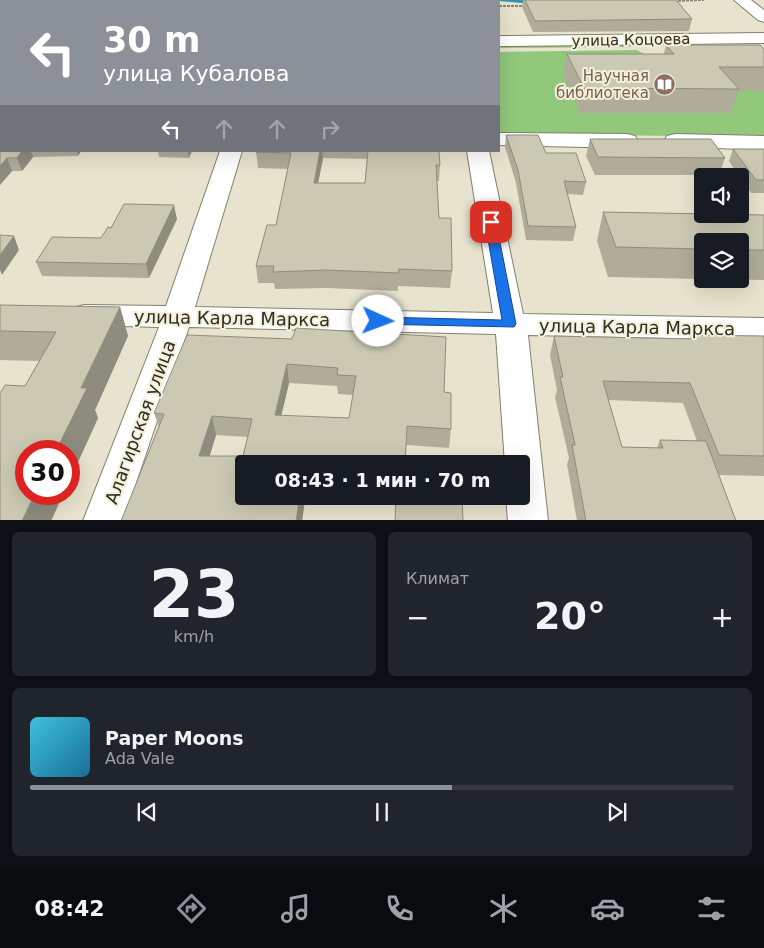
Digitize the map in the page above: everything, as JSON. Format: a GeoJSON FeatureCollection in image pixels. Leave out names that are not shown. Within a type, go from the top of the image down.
{"type":"FeatureCollection","features":[{"type":"Feature","properties":{"kind":"street"},"geometry":{"type":"LineString","coordinates":[[741,0],[764,17]]}},
{"type":"Feature","properties":{"kind":"street","name":"улица Коцоева"},"geometry":{"type":"LineString","coordinates":[[500,41],[764,38]]}},
{"type":"Feature","properties":{"kind":"street"},"geometry":{"type":"LineString","coordinates":[[500,139],[764,142]]}},
{"type":"Feature","properties":{"kind":"street","name":"Алагирская улица"},"geometry":{"type":"LineString","coordinates":[[103,520],[178,316],[231,152]]}},
{"type":"Feature","properties":{"kind":"street"},"geometry":{"type":"LineString","coordinates":[[478,152],[510,324],[528,520]]}},
{"type":"Feature","properties":{"kind":"street","name":"улица Карла Маркса"},"geometry":{"type":"LineString","coordinates":[[59,314],[764,330]]}},
{"type":"Feature","properties":{"kind":"path"},"geometry":{"type":"LineString","coordinates":[[666,1],[704,0]]}},
{"type":"Feature","properties":{"kind":"path"},"geometry":{"type":"LineString","coordinates":[[500,6],[527,6]]}},
{"type":"Feature","properties":{"kind":"green space"},"geometry":{"type":"Polygon","coordinates":[[[624,44],[631,47],[500,48],[500,45],[624,44]]]}},
{"type":"Feature","properties":{"kind":"green space"},"geometry":{"type":"Polygon","coordinates":[[[637,50],[651,58],[764,51],[764,137],[500,134],[500,52],[637,50]]]}},
{"type":"Feature","properties":{"kind":"water"},"geometry":{"type":"Polygon","coordinates":[[[500,0],[631,0],[533,4],[500,0]]]}},
{"type":"Feature","properties":{"kind":"building"},"geometry":{"type":"Polygon","coordinates":[[[525,0],[676,0],[692,19],[535,21],[525,0]]]}},
{"type":"Feature","properties":{"kind":"building"},"geometry":{"type":"Polygon","coordinates":[[[666,45],[760,45],[764,49],[764,67],[719,67],[739,89],[584,88],[567,54],[674,54],[666,45]]]}},
{"type":"Feature","properties":{"kind":"building"},"geometry":{"type":"Polygon","coordinates":[[[506,135],[538,135],[546,153],[576,153],[586,182],[564,181],[576,227],[528,226],[518,170],[506,135]]]}},
{"type":"Feature","properties":{"kind":"building"},"geometry":{"type":"Polygon","coordinates":[[[590,139],[711,139],[725,158],[598,157],[590,139]]]}},
{"type":"Feature","properties":{"kind":"building"},"geometry":{"type":"Polygon","coordinates":[[[733,149],[764,149],[764,180],[756,180],[749,168],[733,149]]]}},
{"type":"Feature","properties":{"kind":"building"},"geometry":{"type":"Polygon","coordinates":[[[0,152],[21,152],[17,158],[7,158],[0,166],[0,152]]]}},
{"type":"Feature","properties":{"kind":"building"},"geometry":{"type":"Polygon","coordinates":[[[256,152],[320,152],[314,183],[365,183],[368,152],[439,152],[440,165],[436,165],[439,218],[451,218],[452,271],[399,269],[398,273],[326,270],[273,272],[274,266],[256,266],[267,225],[276,225],[291,153],[256,152]]]}},
{"type":"Feature","properties":{"kind":"building"},"geometry":{"type":"Polygon","coordinates":[[[124,204],[174,205],[146,264],[36,262],[52,237],[101,238],[108,227],[111,228],[124,204]]]}},
{"type":"Feature","properties":{"kind":"building"},"geometry":{"type":"Polygon","coordinates":[[[603,212],[694,214],[694,223],[749,223],[749,215],[764,215],[764,250],[749,250],[749,233],[694,233],[694,249],[616,247],[603,212]]]}},
{"type":"Feature","properties":{"kind":"building"},"geometry":{"type":"Polygon","coordinates":[[[0,235],[14,236],[0,255],[0,235]]]}},
{"type":"Feature","properties":{"kind":"building"},"geometry":{"type":"Polygon","coordinates":[[[0,305],[120,307],[81,388],[87,388],[61,440],[15,440],[15,505],[30,505],[22,520],[0,520],[0,393],[5,385],[25,386],[56,332],[0,331],[0,305]]]}},
{"type":"Feature","properties":{"kind":"building"},"geometry":{"type":"Polygon","coordinates":[[[296,328],[446,337],[444,392],[451,393],[451,429],[407,426],[405,455],[243,455],[252,419],[212,416],[199,456],[235,456],[235,505],[299,505],[296,520],[121,520],[164,414],[154,413],[187,335],[292,339],[296,328]],[[287,364],[275,415],[349,418],[356,376],[337,375],[338,368],[287,364]]]}},
{"type":"Feature","properties":{"kind":"building"},"geometry":{"type":"Polygon","coordinates":[[[692,335],[764,336],[764,456],[719,455],[690,383],[603,381],[622,447],[663,448],[660,440],[706,441],[736,520],[586,520],[572,445],[575,445],[560,377],[563,377],[554,336],[694,339],[692,335]]]}},
{"type":"Feature","properties":{"kind":"building"},"geometry":{"type":"Polygon","coordinates":[[[396,505],[462,505],[463,520],[395,520],[396,505]]]}},
{"type":"Feature","properties":{"kind":"place","name":"Научная библиотека"},"geometry":{"type":"Point","coordinates":[665,85]}},
{"type":"Feature","properties":{"kind":"route"},"geometry":{"type":"LineString","coordinates":[[378,321],[510,324],[491,222]]}}]}
